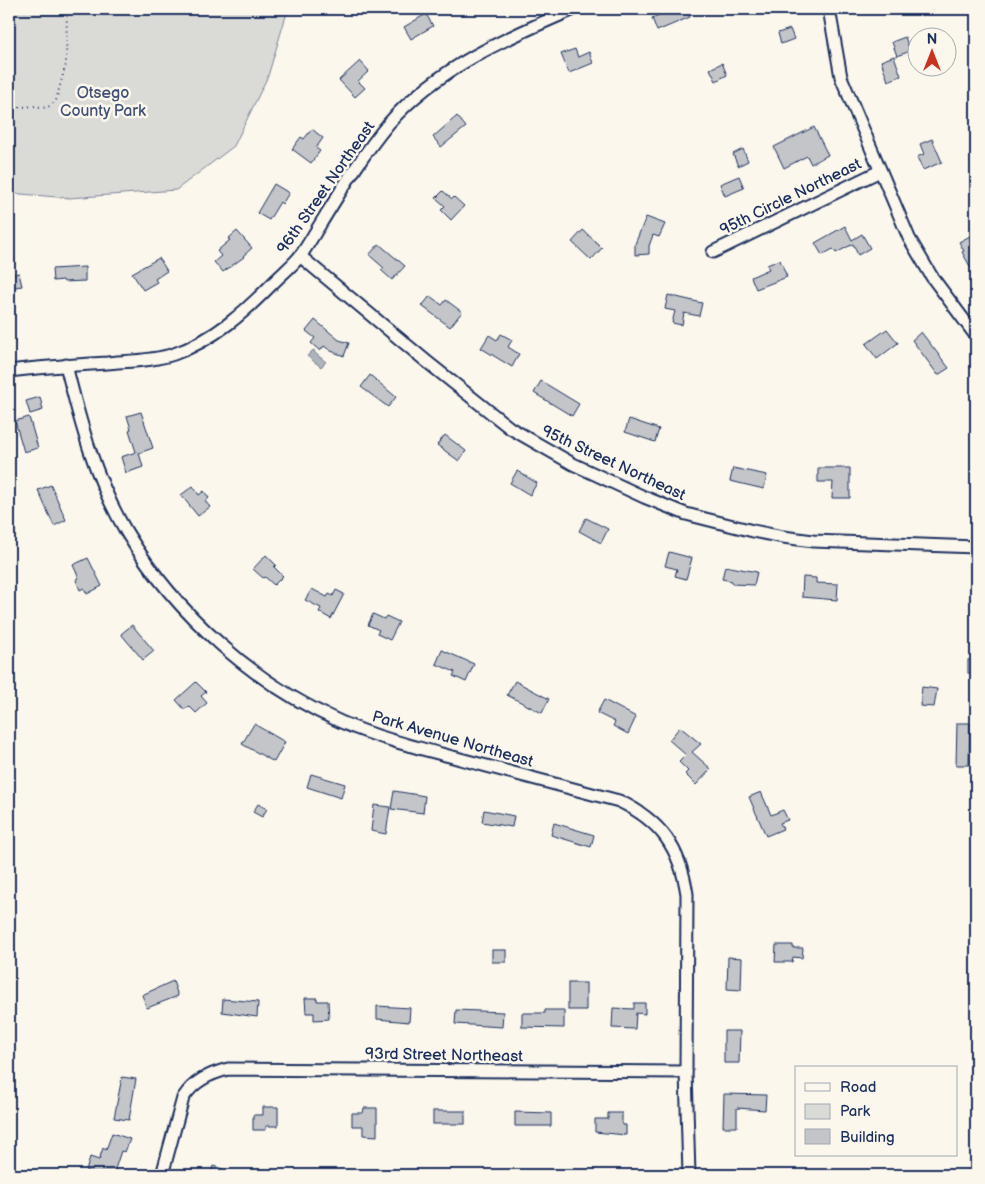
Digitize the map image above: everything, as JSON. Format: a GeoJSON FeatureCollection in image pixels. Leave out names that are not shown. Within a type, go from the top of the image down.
{"type":"FeatureCollection","features":[{"type":"Feature","properties":{"kind":"street","name":"96th Street Northeast"},"geometry":{"type":"LineString","coordinates":[[9,371],[122,362],[173,354],[205,340],[238,317],[300,256],[374,142],[390,122],[407,106],[430,86],[467,61],[533,26],[574,9]]}},
{"type":"Feature","properties":{"kind":"street"},"geometry":{"type":"LineString","coordinates":[[829,9],[841,76],[909,238],[932,278],[976,336]]}},
{"type":"Feature","properties":{"kind":"street","name":"95th Circle Northeast"},"geometry":{"type":"LineString","coordinates":[[713,252],[880,171]]}},
{"type":"Feature","properties":{"kind":"street","name":"95th Street Northeast"},"geometry":{"type":"LineString","coordinates":[[300,256],[510,428],[573,464],[644,497],[686,514],[746,530],[783,537],[830,542],[976,547]]}},
{"type":"Feature","properties":{"kind":"street","name":"Park Avenue Northeast"},"geometry":{"type":"LineString","coordinates":[[66,365],[77,410],[96,464],[109,498],[126,532],[174,596],[229,652],[252,670],[296,700],[342,722],[415,747],[619,801],[637,810],[654,822],[660,829],[676,854],[684,873],[687,894],[686,1072],[689,1175]]}},
{"type":"Feature","properties":{"kind":"street","name":"93rd Street Northeast"},"geometry":{"type":"LineString","coordinates":[[162,1175],[183,1098],[189,1089],[203,1078],[215,1072],[238,1068],[686,1072]]}},
{"type":"Feature","properties":{"kind":"path"},"geometry":{"type":"LineString","coordinates":[[9,108],[36,106],[43,108],[50,106],[56,100],[66,64],[67,9]]}},
{"type":"Feature","properties":{"kind":"green space","name":"Otsego County Park"},"geometry":{"type":"Polygon","coordinates":[[[9,9],[288,9],[268,76],[234,146],[176,190],[69,198],[9,193],[9,9]]]}},
{"type":"Feature","properties":{"kind":"shaded area"},"geometry":{"type":"Polygon","coordinates":[[[314,350],[326,362],[321,367],[307,356],[314,350]]]}},
{"type":"Feature","properties":{"kind":"building"},"geometry":{"type":"Polygon","coordinates":[[[673,9],[687,9],[690,17],[657,31],[652,18],[673,9]]]}},
{"type":"Feature","properties":{"kind":"building"},"geometry":{"type":"Polygon","coordinates":[[[426,14],[433,26],[411,39],[404,27],[426,14]]]}},
{"type":"Feature","properties":{"kind":"building"},"geometry":{"type":"Polygon","coordinates":[[[790,29],[794,39],[781,44],[778,33],[790,29]]]}},
{"type":"Feature","properties":{"kind":"building"},"geometry":{"type":"Polygon","coordinates":[[[905,37],[908,52],[897,56],[892,42],[905,37]]]}},
{"type":"Feature","properties":{"kind":"building"},"geometry":{"type":"Polygon","coordinates":[[[575,49],[578,57],[589,52],[593,63],[569,73],[561,54],[575,49]]]}},
{"type":"Feature","properties":{"kind":"building"},"geometry":{"type":"Polygon","coordinates":[[[894,56],[901,76],[888,81],[881,61],[894,56]]]}},
{"type":"Feature","properties":{"kind":"building"},"geometry":{"type":"Polygon","coordinates":[[[360,61],[369,71],[358,81],[365,88],[355,97],[339,80],[360,61]]]}},
{"type":"Feature","properties":{"kind":"building"},"geometry":{"type":"Polygon","coordinates":[[[722,63],[727,75],[716,81],[710,69],[722,63]]]}},
{"type":"Feature","properties":{"kind":"building"},"geometry":{"type":"Polygon","coordinates":[[[457,116],[466,127],[441,147],[433,137],[457,116]]]}},
{"type":"Feature","properties":{"kind":"building"},"geometry":{"type":"Polygon","coordinates":[[[814,127],[828,155],[811,164],[807,156],[784,168],[774,147],[814,127]]]}},
{"type":"Feature","properties":{"kind":"building"},"geometry":{"type":"Polygon","coordinates":[[[312,129],[323,138],[316,148],[320,151],[311,163],[292,149],[301,137],[304,139],[312,129]]]}},
{"type":"Feature","properties":{"kind":"building"},"geometry":{"type":"Polygon","coordinates":[[[932,139],[942,162],[923,170],[917,157],[924,154],[920,144],[932,139]]]}},
{"type":"Feature","properties":{"kind":"building"},"geometry":{"type":"Polygon","coordinates":[[[743,149],[748,161],[738,166],[733,154],[743,149]]]}},
{"type":"Feature","properties":{"kind":"building"},"geometry":{"type":"Polygon","coordinates":[[[739,176],[744,188],[725,196],[720,184],[739,176]]]}},
{"type":"Feature","properties":{"kind":"building"},"geometry":{"type":"Polygon","coordinates":[[[274,184],[289,193],[282,204],[280,202],[269,220],[257,213],[274,184]]]}},
{"type":"Feature","properties":{"kind":"building"},"geometry":{"type":"Polygon","coordinates":[[[443,191],[452,199],[454,197],[464,206],[451,220],[441,210],[445,206],[436,198],[443,191]]]}},
{"type":"Feature","properties":{"kind":"building"},"geometry":{"type":"Polygon","coordinates":[[[646,217],[665,224],[659,237],[653,235],[649,246],[649,254],[635,255],[635,244],[646,217]]]}},
{"type":"Feature","properties":{"kind":"building"},"geometry":{"type":"Polygon","coordinates":[[[845,226],[852,240],[862,234],[870,248],[858,255],[853,244],[836,253],[833,249],[822,255],[815,243],[845,226]]]}},
{"type":"Feature","properties":{"kind":"building"},"geometry":{"type":"Polygon","coordinates":[[[583,230],[602,248],[591,260],[572,242],[583,230]]]}},
{"type":"Feature","properties":{"kind":"building"},"geometry":{"type":"Polygon","coordinates":[[[237,231],[252,248],[244,257],[223,272],[214,262],[221,256],[217,251],[237,231]]]}},
{"type":"Feature","properties":{"kind":"building"},"geometry":{"type":"Polygon","coordinates":[[[970,236],[976,247],[976,277],[962,252],[964,251],[959,242],[970,236]]]}},
{"type":"Feature","properties":{"kind":"building"},"geometry":{"type":"Polygon","coordinates":[[[379,244],[405,266],[392,280],[381,270],[384,268],[369,255],[379,244]]]}},
{"type":"Feature","properties":{"kind":"building"},"geometry":{"type":"Polygon","coordinates":[[[159,258],[167,271],[155,279],[157,282],[143,290],[132,273],[159,258]]]}},
{"type":"Feature","properties":{"kind":"building"},"geometry":{"type":"Polygon","coordinates":[[[780,260],[787,277],[756,289],[751,277],[769,269],[767,265],[780,260]]]}},
{"type":"Feature","properties":{"kind":"building"},"geometry":{"type":"Polygon","coordinates":[[[85,267],[85,281],[53,281],[52,269],[85,267]]]}},
{"type":"Feature","properties":{"kind":"building"},"geometry":{"type":"Polygon","coordinates":[[[19,273],[22,286],[9,288],[9,275],[19,273]]]}},
{"type":"Feature","properties":{"kind":"building"},"geometry":{"type":"Polygon","coordinates":[[[668,295],[702,303],[699,316],[684,313],[682,325],[672,323],[675,311],[665,309],[668,295]]]}},
{"type":"Feature","properties":{"kind":"building"},"geometry":{"type":"Polygon","coordinates":[[[430,296],[442,305],[446,300],[462,312],[450,327],[422,306],[430,296]]]}},
{"type":"Feature","properties":{"kind":"building"},"geometry":{"type":"Polygon","coordinates":[[[315,320],[339,340],[349,343],[344,356],[324,346],[320,351],[311,343],[315,338],[306,331],[315,320]]]}},
{"type":"Feature","properties":{"kind":"building"},"geometry":{"type":"Polygon","coordinates":[[[887,329],[898,343],[877,359],[866,344],[887,329]]]}},
{"type":"Feature","properties":{"kind":"building"},"geometry":{"type":"Polygon","coordinates":[[[921,332],[949,368],[938,375],[912,340],[921,332]]]}},
{"type":"Feature","properties":{"kind":"building"},"geometry":{"type":"Polygon","coordinates":[[[501,334],[512,340],[508,347],[519,354],[512,367],[481,348],[489,335],[497,340],[501,334]]]}},
{"type":"Feature","properties":{"kind":"building"},"geometry":{"type":"Polygon","coordinates":[[[370,375],[396,397],[388,407],[361,387],[370,375]]]}},
{"type":"Feature","properties":{"kind":"building"},"geometry":{"type":"Polygon","coordinates":[[[541,381],[579,404],[572,416],[534,393],[541,381]]]}},
{"type":"Feature","properties":{"kind":"building"},"geometry":{"type":"Polygon","coordinates":[[[40,397],[43,410],[30,414],[26,401],[40,397]]]}},
{"type":"Feature","properties":{"kind":"building"},"geometry":{"type":"Polygon","coordinates":[[[141,412],[153,448],[139,453],[143,467],[126,473],[121,457],[136,452],[127,416],[141,412]]]}},
{"type":"Feature","properties":{"kind":"building"},"geometry":{"type":"Polygon","coordinates":[[[29,417],[38,448],[24,452],[15,421],[29,417]]]}},
{"type":"Feature","properties":{"kind":"building"},"geometry":{"type":"Polygon","coordinates":[[[629,419],[659,429],[655,442],[625,432],[629,419]]]}},
{"type":"Feature","properties":{"kind":"building"},"geometry":{"type":"Polygon","coordinates":[[[445,435],[466,451],[459,461],[437,445],[445,435]]]}},
{"type":"Feature","properties":{"kind":"building"},"geometry":{"type":"Polygon","coordinates":[[[733,468],[767,475],[764,489],[730,481],[733,468]]]}},
{"type":"Feature","properties":{"kind":"building"},"geometry":{"type":"Polygon","coordinates":[[[818,468],[850,468],[850,498],[832,498],[833,482],[818,482],[818,468]]]}},
{"type":"Feature","properties":{"kind":"building"},"geometry":{"type":"Polygon","coordinates":[[[517,471],[537,483],[530,495],[510,483],[517,471]]]}},
{"type":"Feature","properties":{"kind":"building"},"geometry":{"type":"Polygon","coordinates":[[[51,485],[66,520],[54,526],[38,490],[51,485]]]}},
{"type":"Feature","properties":{"kind":"building"},"geometry":{"type":"Polygon","coordinates":[[[193,486],[199,495],[204,491],[209,498],[205,501],[210,507],[198,516],[181,495],[193,486]]]}},
{"type":"Feature","properties":{"kind":"building"},"geometry":{"type":"Polygon","coordinates":[[[586,518],[608,529],[601,543],[579,531],[586,518]]]}},
{"type":"Feature","properties":{"kind":"building"},"geometry":{"type":"Polygon","coordinates":[[[669,552],[692,558],[686,579],[675,576],[677,569],[665,566],[669,552]]]}},
{"type":"Feature","properties":{"kind":"building"},"geometry":{"type":"Polygon","coordinates":[[[266,555],[283,576],[274,585],[253,569],[266,555]]]}},
{"type":"Feature","properties":{"kind":"building"},"geometry":{"type":"Polygon","coordinates":[[[88,558],[102,586],[87,594],[84,588],[80,590],[76,580],[79,578],[73,565],[88,558]]]}},
{"type":"Feature","properties":{"kind":"building"},"geometry":{"type":"Polygon","coordinates":[[[725,566],[757,572],[754,585],[732,584],[732,581],[722,579],[725,566]]]}},
{"type":"Feature","properties":{"kind":"building"},"geometry":{"type":"Polygon","coordinates":[[[803,577],[816,578],[816,583],[838,584],[837,600],[802,597],[803,577]]]}},
{"type":"Feature","properties":{"kind":"building"},"geometry":{"type":"Polygon","coordinates":[[[312,589],[327,597],[329,594],[333,596],[336,590],[344,594],[331,619],[319,612],[321,608],[305,600],[312,589]]]}},
{"type":"Feature","properties":{"kind":"building"},"geometry":{"type":"Polygon","coordinates":[[[373,614],[384,619],[386,616],[399,622],[390,640],[377,634],[379,630],[368,625],[373,614]]]}},
{"type":"Feature","properties":{"kind":"building"},"geometry":{"type":"Polygon","coordinates":[[[132,625],[154,651],[143,660],[121,634],[132,625]]]}},
{"type":"Feature","properties":{"kind":"building"},"geometry":{"type":"Polygon","coordinates":[[[442,650],[474,664],[466,682],[453,676],[455,672],[436,664],[442,650]]]}},
{"type":"Feature","properties":{"kind":"building"},"geometry":{"type":"Polygon","coordinates":[[[968,660],[976,660],[976,673],[968,673],[968,660]]]}},
{"type":"Feature","properties":{"kind":"building"},"geometry":{"type":"Polygon","coordinates":[[[515,681],[549,699],[542,713],[507,695],[515,681]]]}},
{"type":"Feature","properties":{"kind":"building"},"geometry":{"type":"Polygon","coordinates":[[[196,682],[206,692],[201,696],[207,703],[196,713],[189,706],[185,710],[176,700],[196,682]]]}},
{"type":"Feature","properties":{"kind":"building"},"geometry":{"type":"Polygon","coordinates":[[[922,687],[937,689],[934,707],[920,706],[922,687]]]}},
{"type":"Feature","properties":{"kind":"building"},"geometry":{"type":"Polygon","coordinates":[[[604,700],[636,717],[628,734],[613,726],[615,722],[597,713],[604,700]]]}},
{"type":"Feature","properties":{"kind":"building"},"geometry":{"type":"Polygon","coordinates":[[[957,723],[970,723],[969,765],[956,765],[957,723]]]}},
{"type":"Feature","properties":{"kind":"building"},"geometry":{"type":"Polygon","coordinates":[[[254,724],[285,742],[274,762],[242,744],[254,724]]]}},
{"type":"Feature","properties":{"kind":"building"},"geometry":{"type":"Polygon","coordinates":[[[680,727],[701,744],[692,752],[711,769],[696,785],[685,774],[688,771],[679,762],[686,755],[669,740],[680,727]]]}},
{"type":"Feature","properties":{"kind":"building"},"geometry":{"type":"Polygon","coordinates":[[[311,774],[345,784],[341,798],[307,787],[311,774]]]}},
{"type":"Feature","properties":{"kind":"building"},"geometry":{"type":"Polygon","coordinates":[[[394,791],[425,796],[423,813],[391,809],[394,791]]]}},
{"type":"Feature","properties":{"kind":"building"},"geometry":{"type":"Polygon","coordinates":[[[761,792],[771,815],[783,810],[788,820],[780,823],[783,829],[766,836],[749,797],[761,792]]]}},
{"type":"Feature","properties":{"kind":"building"},"geometry":{"type":"Polygon","coordinates":[[[258,804],[267,809],[262,817],[253,812],[258,804]]]}},
{"type":"Feature","properties":{"kind":"building"},"geometry":{"type":"Polygon","coordinates":[[[374,805],[390,807],[386,834],[371,831],[374,805]]]}},
{"type":"Feature","properties":{"kind":"building"},"geometry":{"type":"Polygon","coordinates":[[[484,810],[514,816],[512,827],[482,822],[484,810]]]}},
{"type":"Feature","properties":{"kind":"building"},"geometry":{"type":"Polygon","coordinates":[[[554,823],[594,835],[591,847],[551,835],[554,823]]]}},
{"type":"Feature","properties":{"kind":"building"},"geometry":{"type":"Polygon","coordinates":[[[776,945],[793,945],[793,948],[803,948],[802,958],[793,957],[792,962],[775,962],[776,945]]]}},
{"type":"Feature","properties":{"kind":"building"},"geometry":{"type":"Polygon","coordinates":[[[492,950],[506,950],[506,962],[492,962],[492,950]]]}},
{"type":"Feature","properties":{"kind":"building"},"geometry":{"type":"Polygon","coordinates":[[[728,957],[742,958],[741,990],[727,989],[728,957]]]}},
{"type":"Feature","properties":{"kind":"building"},"geometry":{"type":"Polygon","coordinates":[[[173,981],[178,996],[147,1008],[142,995],[173,981]]]}},
{"type":"Feature","properties":{"kind":"building"},"geometry":{"type":"Polygon","coordinates":[[[568,983],[586,983],[586,1010],[568,1010],[568,983]]]}},
{"type":"Feature","properties":{"kind":"building"},"geometry":{"type":"Polygon","coordinates":[[[305,998],[317,998],[317,1001],[328,1001],[329,1019],[314,1020],[314,1013],[306,1013],[305,998]]]}},
{"type":"Feature","properties":{"kind":"building"},"geometry":{"type":"Polygon","coordinates":[[[223,999],[258,1002],[257,1017],[222,1012],[223,999]]]}},
{"type":"Feature","properties":{"kind":"building"},"geometry":{"type":"Polygon","coordinates":[[[634,1003],[645,1003],[645,1014],[636,1013],[635,1029],[612,1028],[613,1008],[634,1009],[634,1003]]]}},
{"type":"Feature","properties":{"kind":"building"},"geometry":{"type":"Polygon","coordinates":[[[377,1006],[410,1008],[409,1022],[377,1019],[377,1006]]]}},
{"type":"Feature","properties":{"kind":"building"},"geometry":{"type":"Polygon","coordinates":[[[456,1010],[503,1012],[502,1027],[455,1024],[456,1010]]]}},
{"type":"Feature","properties":{"kind":"building"},"geometry":{"type":"Polygon","coordinates":[[[545,1010],[564,1010],[564,1028],[522,1027],[522,1013],[545,1013],[545,1010]]]}},
{"type":"Feature","properties":{"kind":"building"},"geometry":{"type":"Polygon","coordinates":[[[724,1031],[740,1031],[739,1063],[724,1063],[724,1031]]]}},
{"type":"Feature","properties":{"kind":"building"},"geometry":{"type":"Polygon","coordinates":[[[122,1077],[136,1079],[129,1120],[114,1118],[122,1077]]]}},
{"type":"Feature","properties":{"kind":"building"},"geometry":{"type":"Polygon","coordinates":[[[724,1094],[766,1095],[765,1110],[737,1108],[737,1127],[723,1127],[724,1094]]]}},
{"type":"Feature","properties":{"kind":"building"},"geometry":{"type":"Polygon","coordinates":[[[263,1107],[278,1107],[278,1126],[266,1126],[266,1130],[253,1130],[253,1115],[263,1115],[263,1107]]]}},
{"type":"Feature","properties":{"kind":"building"},"geometry":{"type":"Polygon","coordinates":[[[364,1108],[377,1108],[377,1136],[363,1135],[363,1126],[352,1126],[352,1113],[363,1113],[364,1108]]]}},
{"type":"Feature","properties":{"kind":"building"},"geometry":{"type":"Polygon","coordinates":[[[433,1111],[465,1111],[465,1124],[433,1124],[433,1111]]]}},
{"type":"Feature","properties":{"kind":"building"},"geometry":{"type":"Polygon","coordinates":[[[515,1112],[551,1113],[551,1126],[515,1126],[515,1112]]]}},
{"type":"Feature","properties":{"kind":"building"},"geometry":{"type":"Polygon","coordinates":[[[608,1113],[622,1113],[622,1125],[626,1125],[626,1135],[595,1132],[595,1119],[608,1119],[608,1113]]]}},
{"type":"Feature","properties":{"kind":"building"},"geometry":{"type":"Polygon","coordinates":[[[112,1133],[130,1139],[125,1152],[121,1151],[113,1175],[99,1175],[86,1171],[90,1157],[99,1160],[103,1148],[106,1150],[112,1133]]]}},
{"type":"Feature","properties":{"kind":"building"},"geometry":{"type":"Polygon","coordinates":[[[213,1166],[236,1173],[236,1175],[210,1175],[213,1166]]]}}]}
